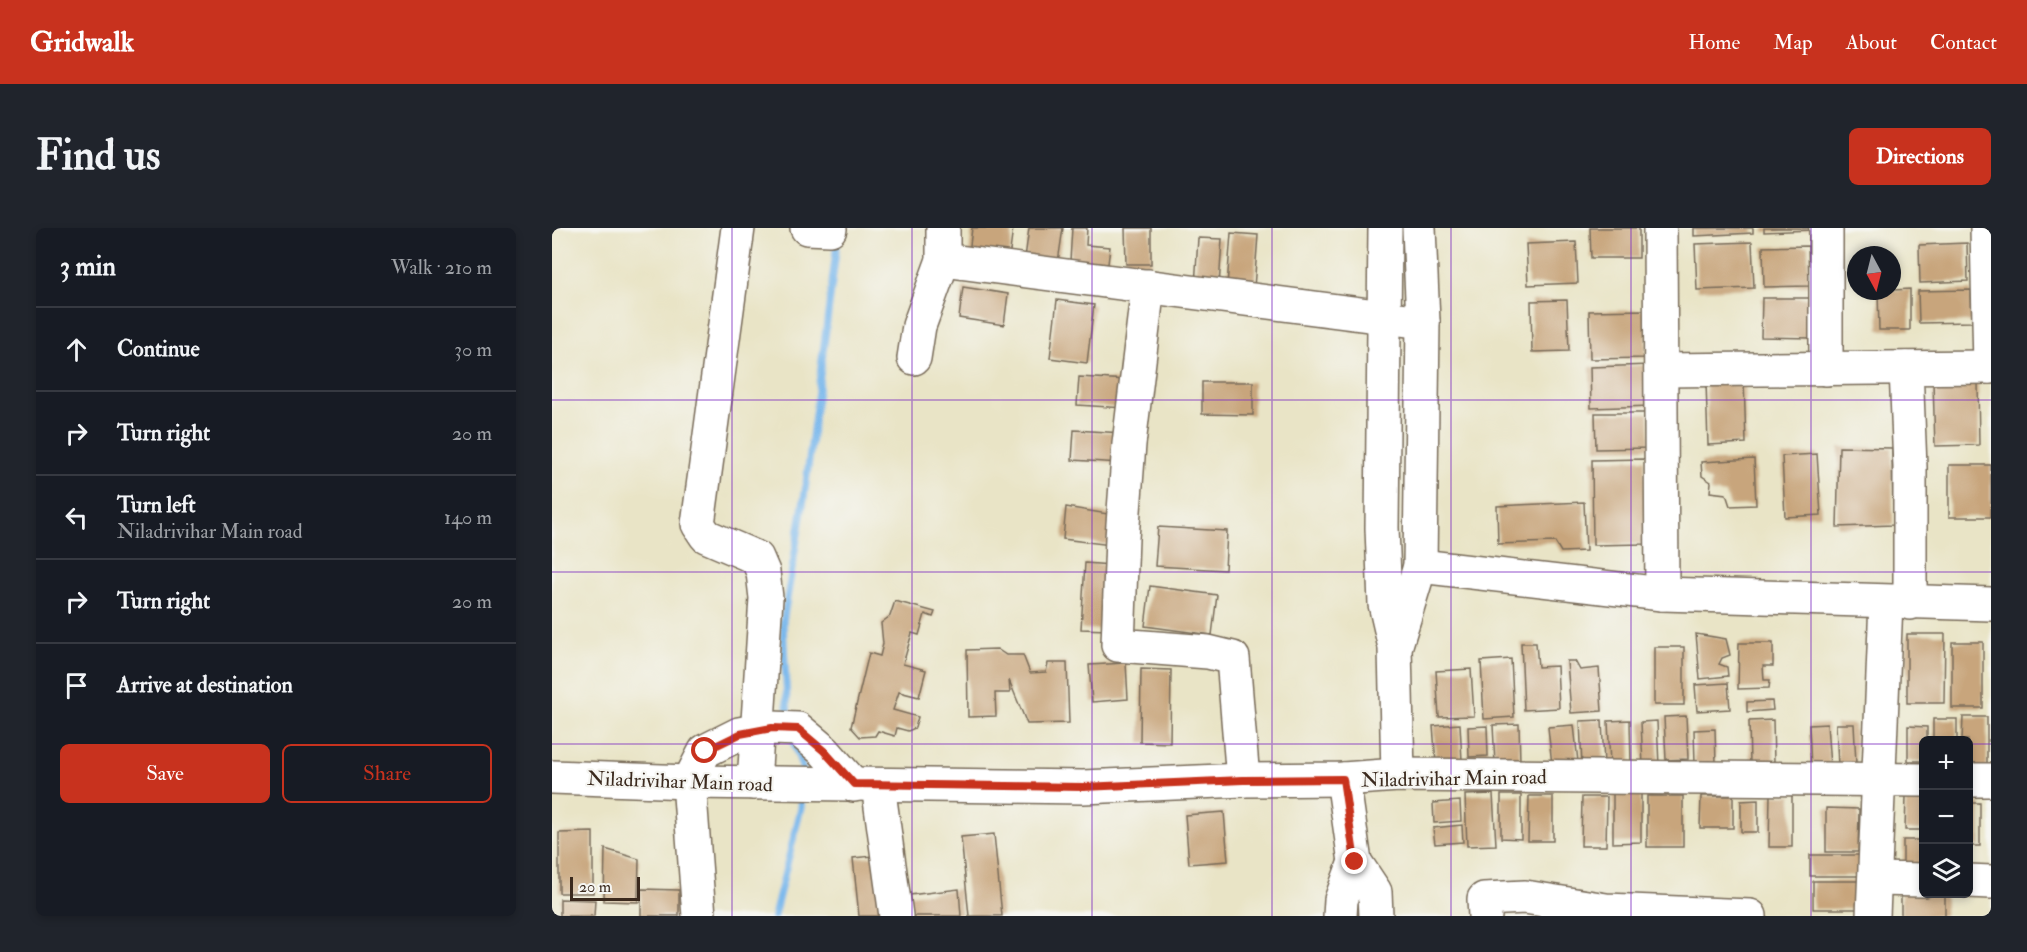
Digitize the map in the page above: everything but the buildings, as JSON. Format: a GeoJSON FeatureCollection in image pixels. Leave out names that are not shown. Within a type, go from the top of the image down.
{"type":"FeatureCollection","features":[{"type":"Feature","properties":{"kind":"street"},"geometry":{"type":"LineString","coordinates":[[738,228],[698,524],[706,536],[757,558],[764,572],[766,598],[757,731],[760,783]]}},
{"type":"Feature","properties":{"kind":"street"},"geometry":{"type":"LineString","coordinates":[[1385,228],[1382,528],[1385,603],[1395,648],[1398,775]]}},
{"type":"Feature","properties":{"kind":"street"},"geometry":{"type":"LineString","coordinates":[[1395,648],[1420,566],[1423,322],[1419,228]]}},
{"type":"Feature","properties":{"kind":"street"},"geometry":{"type":"LineString","coordinates":[[1660,228],[1662,594]]}},
{"type":"Feature","properties":{"kind":"street"},"geometry":{"type":"LineString","coordinates":[[1826,228],[1826,369]]}},
{"type":"Feature","properties":{"kind":"street"},"geometry":{"type":"LineString","coordinates":[[1660,370],[1990,367],[1987,228]]}},
{"type":"Feature","properties":{"kind":"street"},"geometry":{"type":"LineString","coordinates":[[914,358],[919,326],[943,244],[1148,286],[1423,322]]}},
{"type":"Feature","properties":{"kind":"street"},"geometry":{"type":"LineString","coordinates":[[1148,286],[1129,444],[1122,538],[1118,645],[1208,652],[1233,658],[1243,780]]}},
{"type":"Feature","properties":{"kind":"street"},"geometry":{"type":"LineString","coordinates":[[1873,916],[1880,779],[1910,467],[1906,368]]}},
{"type":"Feature","properties":{"kind":"street"},"geometry":{"type":"LineString","coordinates":[[1420,566],[1662,594],[1991,604]]}},
{"type":"Feature","properties":{"kind":"street"},"geometry":{"type":"LineString","coordinates":[[699,916],[689,782],[705,751],[740,734],[772,728],[798,729],[824,751],[851,784],[896,916]]}},
{"type":"Feature","properties":{"kind":"street","name":"Niladrivihar Main road"},"geometry":{"type":"LineString","coordinates":[[552,777],[689,782],[1083,787],[1243,780],[1343,779],[1398,775],[1919,780]]}},
{"type":"Feature","properties":{"kind":"street"},"geometry":{"type":"LineString","coordinates":[[1343,779],[1355,862],[1375,892],[1376,916]]}},
{"type":"Feature","properties":{"kind":"street"},"geometry":{"type":"LineString","coordinates":[[1973,780],[1991,780]]}},
{"type":"Feature","properties":{"kind":"street"},"geometry":{"type":"LineString","coordinates":[[1340,916],[1341,900],[1355,862]]}},
{"type":"Feature","properties":{"kind":"street"},"geometry":{"type":"LineString","coordinates":[[1875,879],[1919,880]]}},
{"type":"Feature","properties":{"kind":"street"},"geometry":{"type":"LineString","coordinates":[[1973,881],[1991,882]]}},
{"type":"Feature","properties":{"kind":"street"},"geometry":{"type":"LineString","coordinates":[[1485,916],[1484,899],[1525,897],[1606,910],[1750,916]]}},
{"type":"Feature","properties":{"kind":"waterway"},"geometry":{"type":"LineString","coordinates":[[788,721],[783,622],[804,499],[838,236]]}},
{"type":"Feature","properties":{"kind":"waterway"},"geometry":{"type":"LineString","coordinates":[[793,741],[803,776]]}},
{"type":"Feature","properties":{"kind":"waterway"},"geometry":{"type":"LineString","coordinates":[[774,916],[801,808],[802,793]]}},
{"type":"Feature","properties":{"kind":"route"},"geometry":{"type":"LineString","coordinates":[[705,751],[740,734],[772,728],[798,729],[824,751],[854,784],[1083,787],[1243,780],[1343,779],[1355,862]]}}]}
